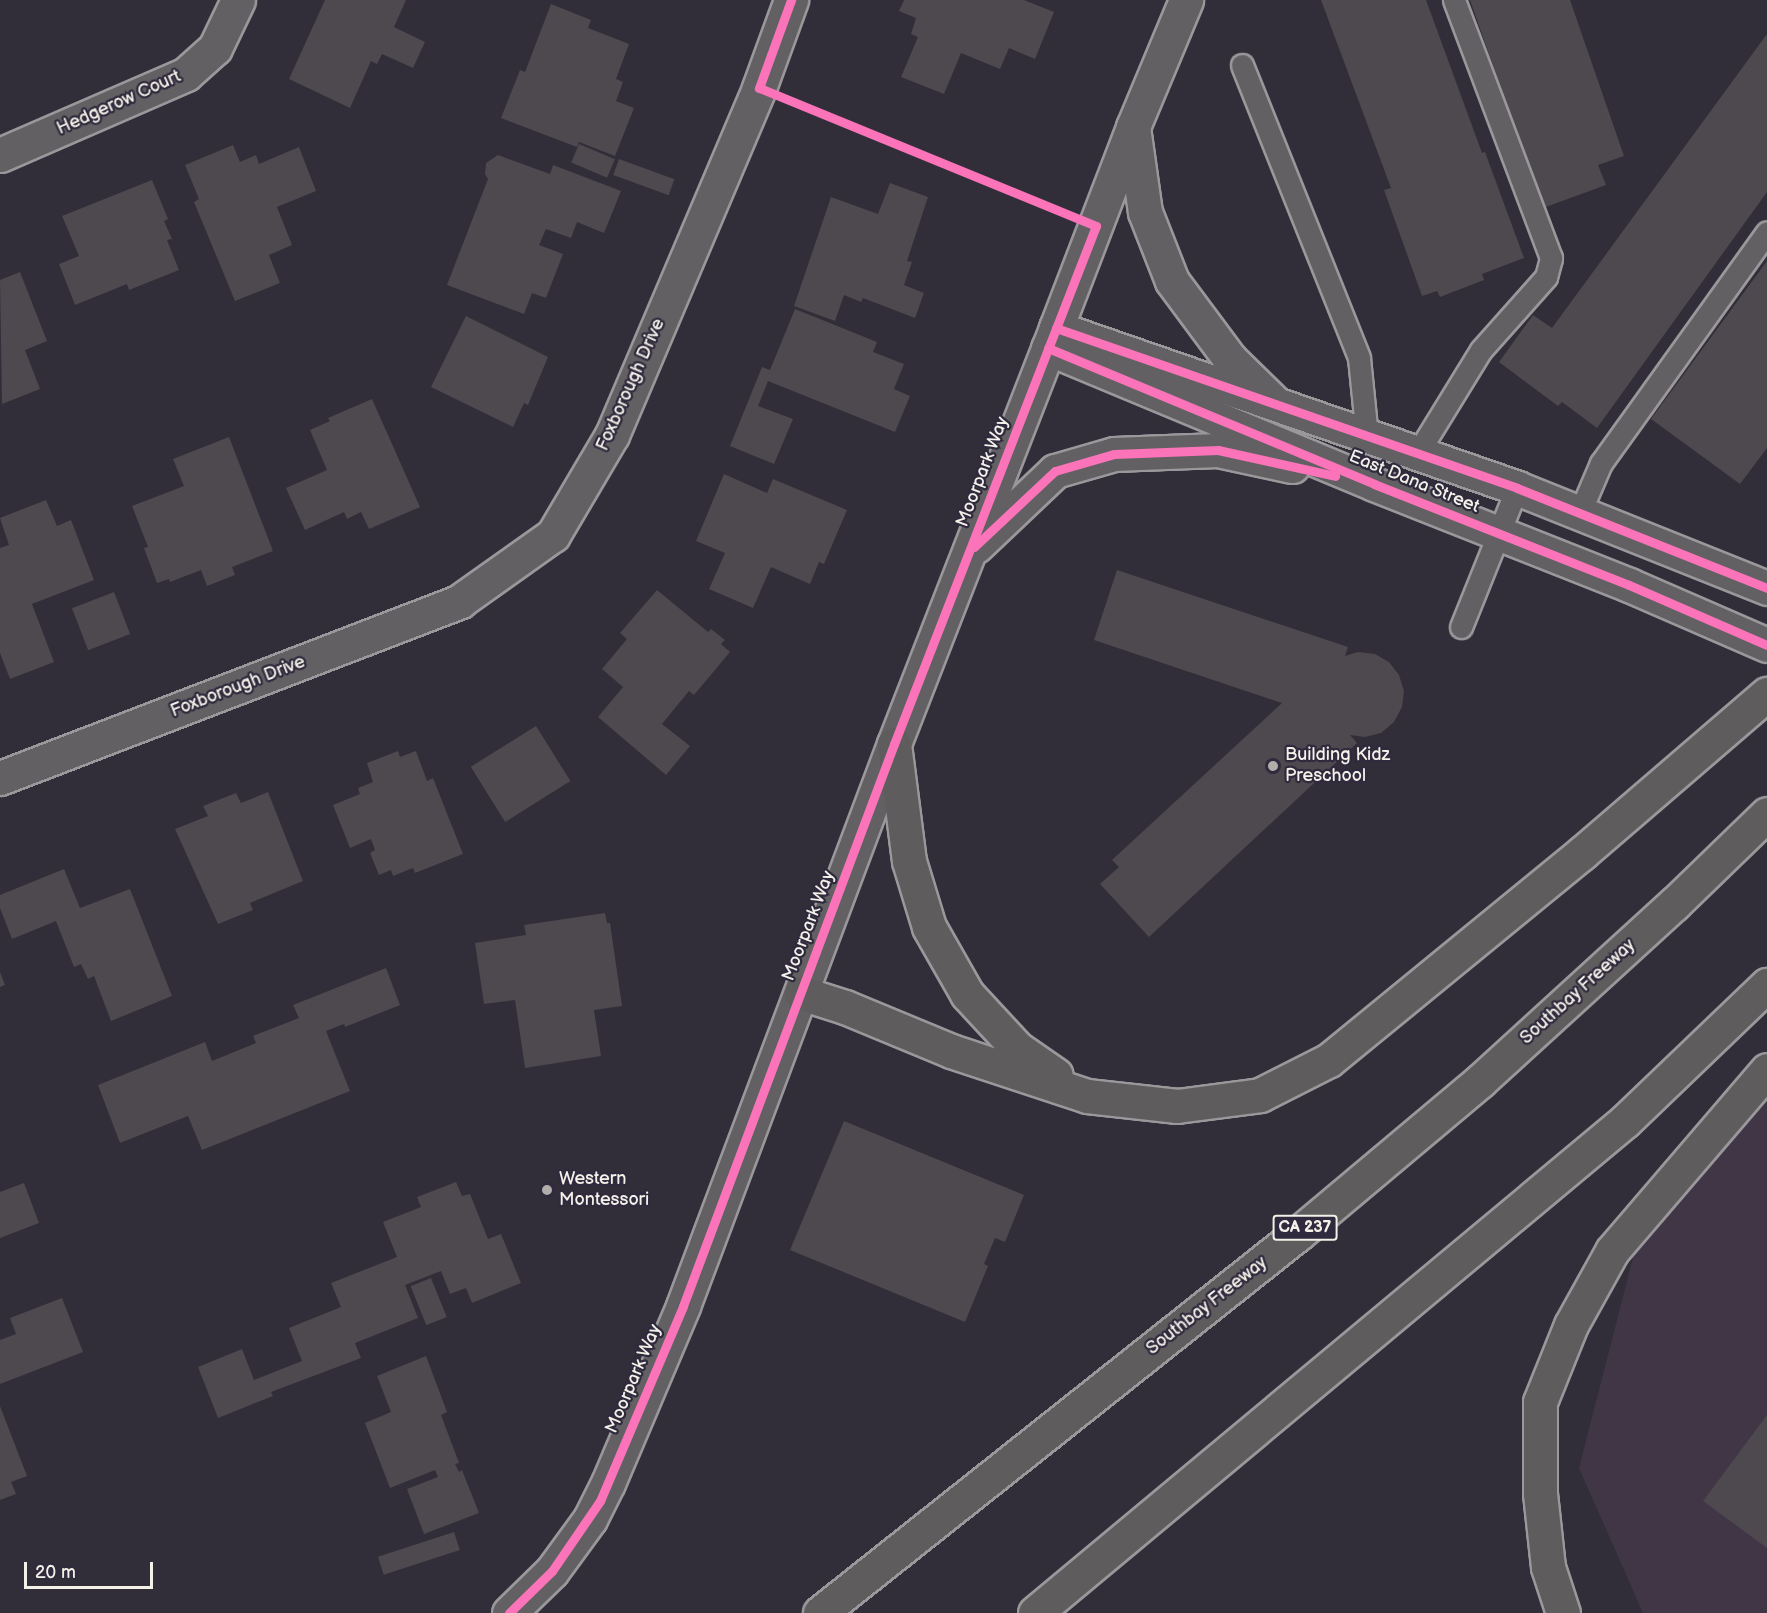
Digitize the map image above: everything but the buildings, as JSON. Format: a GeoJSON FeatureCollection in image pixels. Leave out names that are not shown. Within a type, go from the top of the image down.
{"type":"FeatureCollection","features":[{"type":"Feature","properties":{"kind":"highway"},"geometry":{"type":"LineString","coordinates":[[801,993],[845,1007],[951,1051],[1087,1096],[1177,1106],[1260,1095],[1329,1060],[1582,853],[1767,694]]}},
{"type":"Feature","properties":{"kind":"highway"},"geometry":{"type":"LineString","coordinates":[[894,744],[909,861],[929,927],[967,994],[1017,1048],[1087,1096]]}},
{"type":"Feature","properties":{"kind":"highway","name":"Southbay Freeway"},"geometry":{"type":"LineString","coordinates":[[820,1613],[1299,1233],[1480,1081],[1666,912],[1767,814]]}},
{"type":"Feature","properties":{"kind":"highway"},"geometry":{"type":"LineString","coordinates":[[1035,1613],[1625,1121],[1767,985]]}},
{"type":"Feature","properties":{"kind":"highway"},"geometry":{"type":"LineString","coordinates":[[1563,1613],[1548,1567],[1540,1493],[1540,1402],[1571,1325],[1612,1251],[1767,1070]]}},
{"type":"Feature","properties":{"kind":"highway"},"geometry":{"type":"LineString","coordinates":[[1540,1493],[1553,1567],[1575,1613]]}},
{"type":"Feature","properties":{"kind":"street","name":"Hedgerow Court"},"geometry":{"type":"LineString","coordinates":[[0,155],[186,74],[215,48],[238,0]]}},
{"type":"Feature","properties":{"kind":"street","name":"Foxborough Drive"},"geometry":{"type":"LineString","coordinates":[[0,778],[460,601],[553,535],[612,435],[759,88],[791,0]]}},
{"type":"Feature","properties":{"kind":"street","name":"Moorpark Way"},"geometry":{"type":"LineString","coordinates":[[509,1613],[552,1571],[600,1501],[683,1306],[894,744],[1133,127],[1186,0]]}},
{"type":"Feature","properties":{"kind":"street"},"geometry":{"type":"LineString","coordinates":[[1133,127],[1145,212],[1172,281],[1230,358],[1280,408]]}},
{"type":"Feature","properties":{"kind":"street","name":"East Dana Street"},"geometry":{"type":"LineString","coordinates":[[1052,338],[1280,408],[1517,488],[1640,535],[1767,588]]}},
{"type":"Feature","properties":{"kind":"street","name":"East Dana Street"},"geometry":{"type":"LineString","coordinates":[[1052,338],[1374,484],[1629,585],[1767,645]]}},
{"type":"Feature","properties":{"kind":"street"},"geometry":{"type":"LineString","coordinates":[[970,551],[1055,471],[1114,454],[1218,450],[1374,484]]}},
{"type":"Feature","properties":{"kind":"lane"},"geometry":{"type":"LineString","coordinates":[[1417,454],[1481,350],[1546,278],[1551,258],[1454,0]]}},
{"type":"Feature","properties":{"kind":"lane"},"geometry":{"type":"LineString","coordinates":[[1242,66],[1359,358],[1368,437]]}},
{"type":"Feature","properties":{"kind":"lane"},"geometry":{"type":"LineString","coordinates":[[1580,512],[1601,463],[1767,232]]}},
{"type":"Feature","properties":{"kind":"lane"},"geometry":{"type":"LineString","coordinates":[[1461,627],[1517,488]]}},
{"type":"Feature","properties":{"kind":"shaded area"},"geometry":{"type":"Polygon","coordinates":[[[1767,1074],[1767,1613],[1643,1613],[1579,1468],[1644,1215],[1767,1074]]]}},
{"type":"Feature","properties":{"kind":"cycle path"},"geometry":{"type":"LineString","coordinates":[[509,1613],[552,1571],[600,1501],[683,1306],[894,744],[1096,226],[759,88],[791,0]]}},
{"type":"Feature","properties":{"kind":"cycle path"},"geometry":{"type":"LineString","coordinates":[[1056,328],[1517,488],[1767,588]]}},
{"type":"Feature","properties":{"kind":"cycle path"},"geometry":{"type":"LineString","coordinates":[[1048,348],[1374,484],[1629,585],[1767,645]]}},
{"type":"Feature","properties":{"kind":"cycle path"},"geometry":{"type":"LineString","coordinates":[[974,547],[1055,471],[1114,454],[1218,450],[1335,476]]}},
{"type":"Feature","properties":{"kind":"place","name":"Building Kidz Preschool"},"geometry":{"type":"Point","coordinates":[1273,766]}},
{"type":"Feature","properties":{"kind":"place","name":"Western Montessori"},"geometry":{"type":"Point","coordinates":[547,1190]}}]}
